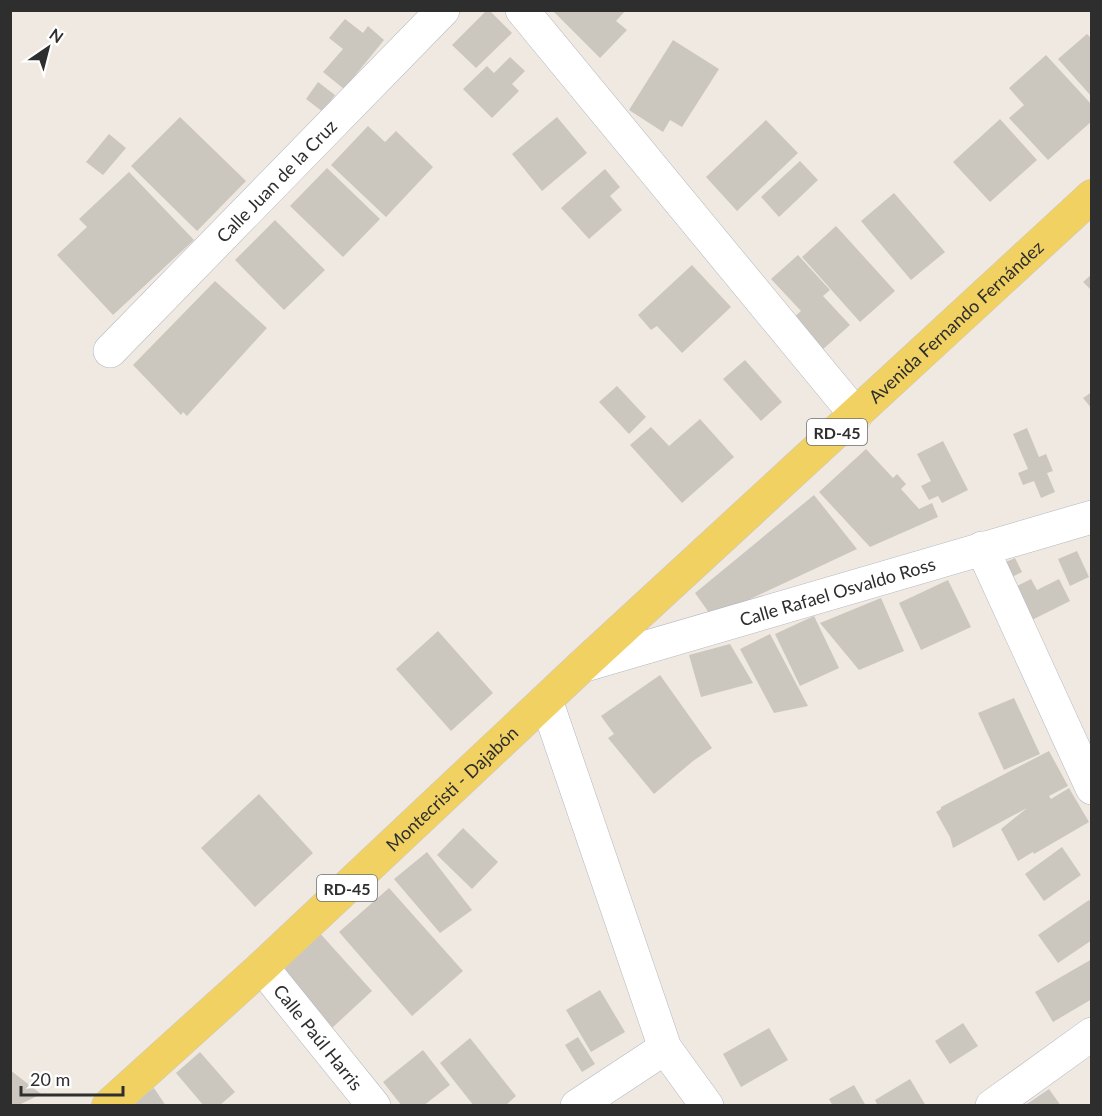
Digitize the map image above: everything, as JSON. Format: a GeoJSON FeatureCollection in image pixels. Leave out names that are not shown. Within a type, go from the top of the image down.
{"type":"FeatureCollection","features":[{"type":"Feature","properties":{"kind":"main road","name":"Avenida Fernando Fernández"},"geometry":{"type":"LineString","coordinates":[[582,666],[1092,196]]}},
{"type":"Feature","properties":{"kind":"main road","name":"Montecristi - Dajabón"},"geometry":{"type":"LineString","coordinates":[[108,1106],[262,967],[582,666]]}},
{"type":"Feature","properties":{"kind":"street","name":"Calle Juan de la Cruz"},"geometry":{"type":"LineString","coordinates":[[110,351],[443,10]]}},
{"type":"Feature","properties":{"kind":"street"},"geometry":{"type":"LineString","coordinates":[[522,10],[856,415]]}},
{"type":"Feature","properties":{"kind":"street","name":"Calle Rafael Osvaldo Ross"},"geometry":{"type":"LineString","coordinates":[[582,666],[1092,517]]}},
{"type":"Feature","properties":{"kind":"street"},"geometry":{"type":"LineString","coordinates":[[982,548],[1092,788]]}},
{"type":"Feature","properties":{"kind":"street"},"geometry":{"type":"LineString","coordinates":[[546,700],[665,1048],[707,1106]]}},
{"type":"Feature","properties":{"kind":"street","name":"Calle Paúl Harris"},"geometry":{"type":"LineString","coordinates":[[262,967],[374,1106]]}},
{"type":"Feature","properties":{"kind":"street"},"geometry":{"type":"LineString","coordinates":[[992,1106],[1092,1034]]}},
{"type":"Feature","properties":{"kind":"street"},"geometry":{"type":"LineString","coordinates":[[577,1106],[665,1048]]}},
{"type":"Feature","properties":{"kind":"building"},"geometry":{"type":"Polygon","coordinates":[[[487,10],[512,33],[476,68],[452,45],[487,10]]]}},
{"type":"Feature","properties":{"kind":"building"},"geometry":{"type":"Polygon","coordinates":[[[552,10],[626,10],[616,21],[627,30],[600,58],[552,10]]]}},
{"type":"Feature","properties":{"kind":"building"},"geometry":{"type":"Polygon","coordinates":[[[345,19],[363,33],[368,26],[384,40],[344,89],[323,72],[343,49],[329,38],[345,19]]]}},
{"type":"Feature","properties":{"kind":"building"},"geometry":{"type":"Polygon","coordinates":[[[1087,34],[1092,39],[1092,97],[1058,59],[1087,34]]]}},
{"type":"Feature","properties":{"kind":"building"},"geometry":{"type":"Polygon","coordinates":[[[673,40],[719,69],[682,127],[670,120],[663,132],[629,110],[673,40]]]}},
{"type":"Feature","properties":{"kind":"building"},"geometry":{"type":"Polygon","coordinates":[[[1046,55],[1092,105],[1092,121],[1048,160],[1009,118],[1024,105],[1009,88],[1046,55]]]}},
{"type":"Feature","properties":{"kind":"building"},"geometry":{"type":"Polygon","coordinates":[[[510,57],[525,71],[512,84],[519,91],[492,118],[463,89],[487,66],[494,73],[510,57]]]}},
{"type":"Feature","properties":{"kind":"building"},"geometry":{"type":"Polygon","coordinates":[[[318,82],[335,95],[323,112],[306,99],[318,82]]]}},
{"type":"Feature","properties":{"kind":"building"},"geometry":{"type":"Polygon","coordinates":[[[180,117],[246,181],[197,231],[131,166],[180,117]]]}},
{"type":"Feature","properties":{"kind":"building"},"geometry":{"type":"Polygon","coordinates":[[[557,117],[587,153],[542,191],[512,154],[557,117]]]}},
{"type":"Feature","properties":{"kind":"building"},"geometry":{"type":"Polygon","coordinates":[[[1000,119],[1037,160],[990,202],[953,162],[1000,119]]]}},
{"type":"Feature","properties":{"kind":"building"},"geometry":{"type":"Polygon","coordinates":[[[766,120],[798,153],[737,211],[706,177],[766,120]]]}},
{"type":"Feature","properties":{"kind":"building"},"geometry":{"type":"Polygon","coordinates":[[[368,126],[385,142],[396,131],[433,167],[386,217],[331,165],[368,126]]]}},
{"type":"Feature","properties":{"kind":"building"},"geometry":{"type":"Polygon","coordinates":[[[109,134],[126,148],[103,175],[86,162],[109,134]]]}},
{"type":"Feature","properties":{"kind":"building"},"geometry":{"type":"Polygon","coordinates":[[[800,161],[818,180],[779,217],[761,197],[800,161]]]}},
{"type":"Feature","properties":{"kind":"building"},"geometry":{"type":"Polygon","coordinates":[[[327,168],[380,219],[343,257],[290,206],[327,168]]]}},
{"type":"Feature","properties":{"kind":"building"},"geometry":{"type":"Polygon","coordinates":[[[605,169],[620,187],[610,196],[622,210],[589,239],[561,208],[605,169]]]}},
{"type":"Feature","properties":{"kind":"building"},"geometry":{"type":"Polygon","coordinates":[[[129,172],[194,240],[113,315],[57,255],[87,227],[79,219],[129,172]]]}},
{"type":"Feature","properties":{"kind":"building"},"geometry":{"type":"Polygon","coordinates":[[[894,193],[945,252],[911,280],[861,221],[894,193]]]}},
{"type":"Feature","properties":{"kind":"building"},"geometry":{"type":"Polygon","coordinates":[[[275,220],[325,270],[284,310],[235,260],[275,220]]]}},
{"type":"Feature","properties":{"kind":"building"},"geometry":{"type":"Polygon","coordinates":[[[836,226],[895,291],[860,322],[802,257],[836,226]]]}},
{"type":"Feature","properties":{"kind":"building"},"geometry":{"type":"Polygon","coordinates":[[[798,255],[830,290],[823,296],[850,325],[821,351],[792,319],[801,311],[771,279],[798,255]]]}},
{"type":"Feature","properties":{"kind":"building"},"geometry":{"type":"Polygon","coordinates":[[[692,265],[731,307],[682,353],[657,326],[651,330],[638,315],[692,265]]]}},
{"type":"Feature","properties":{"kind":"building"},"geometry":{"type":"Polygon","coordinates":[[[1092,274],[1092,291],[1083,282],[1092,274]]]}},
{"type":"Feature","properties":{"kind":"building"},"geometry":{"type":"Polygon","coordinates":[[[215,281],[267,328],[187,416],[183,412],[181,415],[133,365],[215,281]]]}},
{"type":"Feature","properties":{"kind":"building"},"geometry":{"type":"Polygon","coordinates":[[[745,360],[782,402],[761,421],[723,379],[745,360]]]}},
{"type":"Feature","properties":{"kind":"building"},"geometry":{"type":"Polygon","coordinates":[[[617,386],[646,417],[629,434],[599,402],[617,386]]]}},
{"type":"Feature","properties":{"kind":"building"},"geometry":{"type":"Polygon","coordinates":[[[1092,392],[1092,409],[1083,398],[1092,392]]]}},
{"type":"Feature","properties":{"kind":"building"},"geometry":{"type":"Polygon","coordinates":[[[700,419],[734,457],[682,503],[630,445],[651,427],[669,446],[700,419]]]}},
{"type":"Feature","properties":{"kind":"building"},"geometry":{"type":"Polygon","coordinates":[[[1027,428],[1039,457],[1046,454],[1053,471],[1047,473],[1055,492],[1041,498],[1034,481],[1023,485],[1018,473],[1028,469],[1013,434],[1027,428]]]}},
{"type":"Feature","properties":{"kind":"building"},"geometry":{"type":"Polygon","coordinates":[[[943,441],[968,490],[942,503],[938,496],[929,500],[921,486],[931,481],[917,454],[943,441]]]}},
{"type":"Feature","properties":{"kind":"building"},"geometry":{"type":"Polygon","coordinates":[[[866,449],[893,478],[897,474],[906,484],[901,489],[919,509],[932,503],[938,517],[870,547],[819,492],[866,449]]]}},
{"type":"Feature","properties":{"kind":"building"},"geometry":{"type":"Polygon","coordinates":[[[814,495],[857,549],[712,617],[695,593],[814,495]]]}},
{"type":"Feature","properties":{"kind":"building"},"geometry":{"type":"Polygon","coordinates":[[[1077,551],[1089,577],[1070,586],[1058,559],[1077,551]]]}},
{"type":"Feature","properties":{"kind":"building"},"geometry":{"type":"Polygon","coordinates":[[[1015,558],[1022,572],[1006,580],[999,565],[1015,558]]]}},
{"type":"Feature","properties":{"kind":"building"},"geometry":{"type":"Polygon","coordinates":[[[1031,579],[1037,590],[1059,579],[1070,601],[1030,621],[1013,588],[1031,579]]]}},
{"type":"Feature","properties":{"kind":"building"},"geometry":{"type":"Polygon","coordinates":[[[948,580],[971,627],[921,650],[899,603],[948,580]]]}},
{"type":"Feature","properties":{"kind":"building"},"geometry":{"type":"Polygon","coordinates":[[[881,598],[904,651],[859,670],[820,623],[881,598]]]}},
{"type":"Feature","properties":{"kind":"building"},"geometry":{"type":"Polygon","coordinates":[[[814,616],[839,668],[800,686],[775,634],[814,616]]]}},
{"type":"Feature","properties":{"kind":"building"},"geometry":{"type":"Polygon","coordinates":[[[438,631],[493,693],[451,731],[396,669],[438,631]]]}},
{"type":"Feature","properties":{"kind":"building"},"geometry":{"type":"Polygon","coordinates":[[[770,634],[808,706],[774,713],[740,649],[770,634]]]}},
{"type":"Feature","properties":{"kind":"building"},"geometry":{"type":"Polygon","coordinates":[[[730,644],[753,683],[701,697],[689,655],[730,644]]]}},
{"type":"Feature","properties":{"kind":"building"},"geometry":{"type":"Polygon","coordinates":[[[660,675],[712,748],[654,794],[608,738],[614,734],[601,716],[660,675]]]}},
{"type":"Feature","properties":{"kind":"building"},"geometry":{"type":"Polygon","coordinates":[[[1014,698],[1040,754],[1004,770],[978,713],[1014,698]]]}},
{"type":"Feature","properties":{"kind":"building"},"geometry":{"type":"Polygon","coordinates":[[[1049,751],[1068,786],[1049,796],[1051,799],[1069,788],[1089,822],[1018,861],[1001,829],[1027,808],[953,848],[950,837],[936,812],[941,807],[1049,751]]]}},
{"type":"Feature","properties":{"kind":"building"},"geometry":{"type":"Polygon","coordinates":[[[259,794],[313,853],[255,907],[201,848],[259,794]]]}},
{"type":"Feature","properties":{"kind":"building"},"geometry":{"type":"Polygon","coordinates":[[[463,828],[498,862],[472,889],[437,855],[463,828]]]}},
{"type":"Feature","properties":{"kind":"building"},"geometry":{"type":"Polygon","coordinates":[[[1062,847],[1081,875],[1044,901],[1025,874],[1062,847]]]}},
{"type":"Feature","properties":{"kind":"building"},"geometry":{"type":"Polygon","coordinates":[[[427,852],[472,910],[440,933],[394,879],[427,852]]]}},
{"type":"Feature","properties":{"kind":"building"},"geometry":{"type":"Polygon","coordinates":[[[389,888],[463,971],[412,1016],[339,932],[389,888]]]}},
{"type":"Feature","properties":{"kind":"building"},"geometry":{"type":"Polygon","coordinates":[[[1089,900],[1092,904],[1092,940],[1058,963],[1038,935],[1089,900]]]}},
{"type":"Feature","properties":{"kind":"building"},"geometry":{"type":"Polygon","coordinates":[[[317,930],[372,991],[332,1028],[277,967],[317,930]]]}},
{"type":"Feature","properties":{"kind":"building"},"geometry":{"type":"Polygon","coordinates":[[[1092,959],[1092,999],[1053,1022],[1035,992],[1092,959]]]}},
{"type":"Feature","properties":{"kind":"building"},"geometry":{"type":"Polygon","coordinates":[[[600,990],[625,1032],[591,1052],[566,1010],[600,990]]]}},
{"type":"Feature","properties":{"kind":"building"},"geometry":{"type":"Polygon","coordinates":[[[963,1023],[978,1046],[950,1064],[935,1041],[963,1023]]]}},
{"type":"Feature","properties":{"kind":"building"},"geometry":{"type":"Polygon","coordinates":[[[769,1028],[788,1060],[741,1087],[723,1054],[769,1028]]]}},
{"type":"Feature","properties":{"kind":"building"},"geometry":{"type":"Polygon","coordinates":[[[578,1037],[595,1064],[582,1072],[565,1045],[578,1037]]]}},
{"type":"Feature","properties":{"kind":"building"},"geometry":{"type":"Polygon","coordinates":[[[470,1038],[516,1096],[505,1106],[474,1106],[440,1063],[470,1038]]]}},
{"type":"Feature","properties":{"kind":"building"},"geometry":{"type":"Polygon","coordinates":[[[423,1050],[450,1085],[423,1106],[402,1106],[383,1082],[423,1050]]]}},
{"type":"Feature","properties":{"kind":"building"},"geometry":{"type":"Polygon","coordinates":[[[200,1052],[235,1092],[219,1106],[204,1106],[176,1073],[200,1052]]]}},
{"type":"Feature","properties":{"kind":"building"},"geometry":{"type":"Polygon","coordinates":[[[10,1070],[41,1094],[17,1106],[10,1106],[10,1070]]]}},
{"type":"Feature","properties":{"kind":"building"},"geometry":{"type":"Polygon","coordinates":[[[910,1079],[926,1106],[878,1106],[875,1100],[910,1079]]]}},
{"type":"Feature","properties":{"kind":"building"},"geometry":{"type":"Polygon","coordinates":[[[854,1085],[866,1106],[833,1106],[829,1099],[854,1085]]]}},
{"type":"Feature","properties":{"kind":"building"},"geometry":{"type":"Polygon","coordinates":[[[154,1088],[166,1106],[129,1106],[154,1088]]]}},
{"type":"Feature","properties":{"kind":"building"},"geometry":{"type":"Polygon","coordinates":[[[1049,1089],[1061,1106],[1024,1106],[1049,1089]]]}}]}
